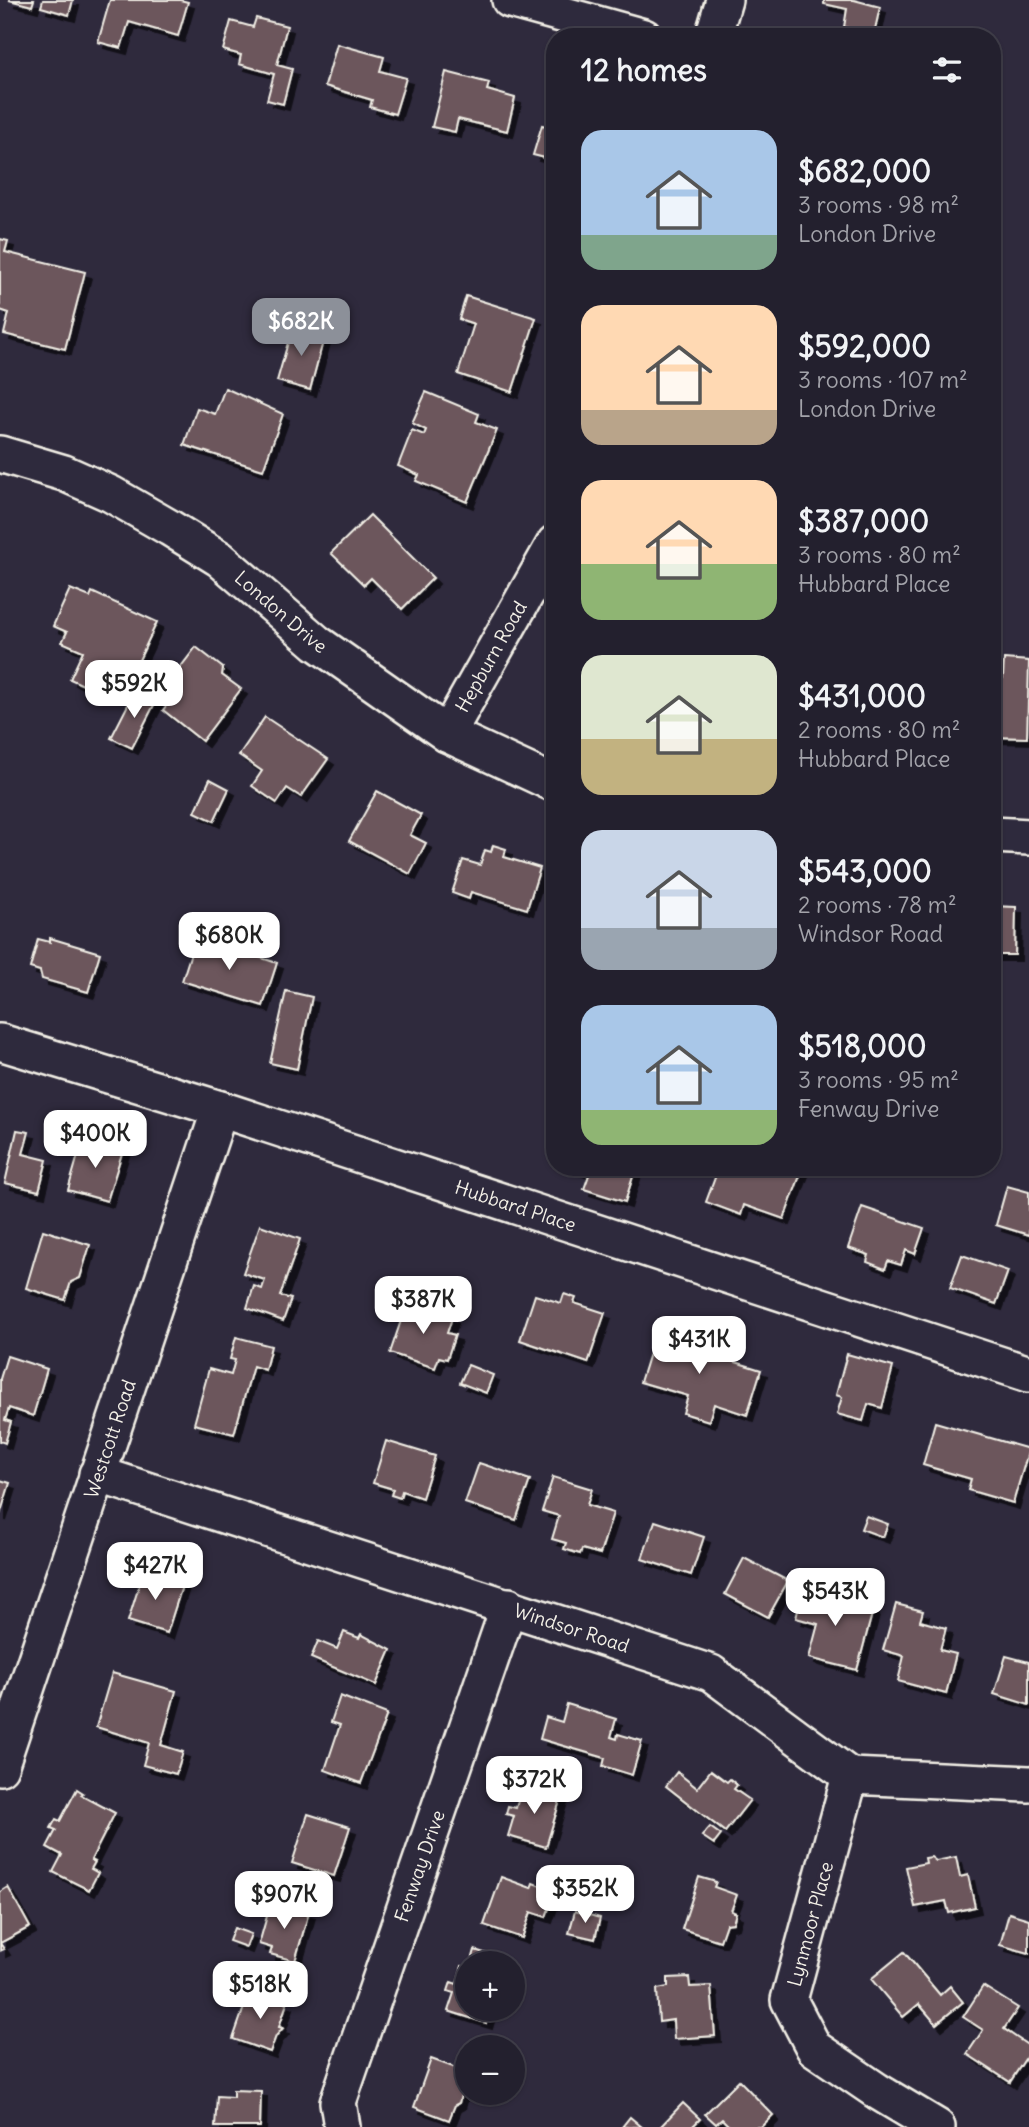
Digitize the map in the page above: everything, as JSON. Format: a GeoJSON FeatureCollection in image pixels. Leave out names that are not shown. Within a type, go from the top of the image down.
{"type":"FeatureCollection","features":[{"type":"Feature","properties":{"kind":"street"},"geometry":{"type":"LineString","coordinates":[[510,0],[611,28]]}},
{"type":"Feature","properties":{"kind":"street"},"geometry":{"type":"LineString","coordinates":[[716,28],[724,0]]}},
{"type":"Feature","properties":{"kind":"street","name":"London Drive"},"geometry":{"type":"LineString","coordinates":[[0,454],[64,474],[111,495],[220,559],[317,643],[447,734],[546,780]]}},
{"type":"Feature","properties":{"kind":"street","name":"Hepburn Road"},"geometry":{"type":"LineString","coordinates":[[447,734],[546,559]]}},
{"type":"Feature","properties":{"kind":"street"},"geometry":{"type":"LineString","coordinates":[[1001,835],[1029,837]]}},
{"type":"Feature","properties":{"kind":"street","name":"Hubbard Place"},"geometry":{"type":"LineString","coordinates":[[0,1042],[220,1109],[1029,1374]]}},
{"type":"Feature","properties":{"kind":"street","name":"Westcott Road"},"geometry":{"type":"LineString","coordinates":[[0,1767],[220,1109]]}},
{"type":"Feature","properties":{"kind":"street","name":"Windsor Road"},"geometry":{"type":"LineString","coordinates":[[97,1474],[711,1673],[850,1776]]}},
{"type":"Feature","properties":{"kind":"street","name":"Fenway Drive"},"geometry":{"type":"LineString","coordinates":[[342,2127],[338,2102],[509,1606]]}},
{"type":"Feature","properties":{"kind":"street"},"geometry":{"type":"LineString","coordinates":[[850,1776],[1029,1784]]}},
{"type":"Feature","properties":{"kind":"street","name":"Lynmoor Place"},"geometry":{"type":"LineString","coordinates":[[850,1776],[789,2000],[814,2048],[877,2091],[937,2127]]}},
{"type":"Feature","properties":{"kind":"building"},"geometry":{"type":"Polygon","coordinates":[[[9,0],[34,0],[32,6],[9,0]]]}},
{"type":"Feature","properties":{"kind":"building"},"geometry":{"type":"Polygon","coordinates":[[[43,0],[73,0],[69,15],[41,7],[43,0]]]}},
{"type":"Feature","properties":{"kind":"building"},"geometry":{"type":"Polygon","coordinates":[[[110,0],[188,2],[178,36],[129,22],[121,48],[98,42],[110,0]]]}},
{"type":"Feature","properties":{"kind":"building"},"geometry":{"type":"Polygon","coordinates":[[[824,0],[854,0],[880,7],[875,28],[844,27],[847,9],[824,4],[824,0]]]}},
{"type":"Feature","properties":{"kind":"building"},"geometry":{"type":"Polygon","coordinates":[[[256,18],[287,26],[277,65],[292,69],[283,104],[267,100],[274,74],[239,64],[241,55],[223,50],[231,21],[253,27],[256,18]]]}},
{"type":"Feature","properties":{"kind":"building"},"geometry":{"type":"Polygon","coordinates":[[[337,44],[384,57],[380,71],[406,78],[395,114],[370,107],[372,100],[325,86],[337,44]]]}},
{"type":"Feature","properties":{"kind":"building"},"geometry":{"type":"Polygon","coordinates":[[[446,72],[489,83],[487,90],[515,98],[507,131],[458,119],[455,132],[432,127],[446,72]]]}},
{"type":"Feature","properties":{"kind":"building"},"geometry":{"type":"Polygon","coordinates":[[[542,125],[546,126],[546,158],[533,155],[542,125]]]}},
{"type":"Feature","properties":{"kind":"building"},"geometry":{"type":"Polygon","coordinates":[[[0,239],[8,241],[5,252],[85,272],[65,349],[4,334],[9,313],[0,310],[0,239]]]}},
{"type":"Feature","properties":{"kind":"building"},"geometry":{"type":"Polygon","coordinates":[[[466,296],[536,318],[512,392],[458,374],[474,324],[459,319],[466,296]]]}},
{"type":"Feature","properties":{"kind":"building"},"geometry":{"type":"Polygon","coordinates":[[[293,325],[325,334],[310,390],[277,381],[293,325]]]}},
{"type":"Feature","properties":{"kind":"building"},"geometry":{"type":"Polygon","coordinates":[[[225,388],[283,414],[263,470],[184,445],[197,408],[215,414],[225,388]]]}},
{"type":"Feature","properties":{"kind":"building"},"geometry":{"type":"Polygon","coordinates":[[[426,392],[479,414],[476,422],[497,430],[467,502],[416,481],[419,475],[398,466],[412,430],[424,435],[426,430],[412,423],[426,392]]]}},
{"type":"Feature","properties":{"kind":"building"},"geometry":{"type":"Polygon","coordinates":[[[370,515],[433,578],[402,609],[371,578],[364,585],[331,553],[370,515]]]}},
{"type":"Feature","properties":{"kind":"building"},"geometry":{"type":"Polygon","coordinates":[[[70,589],[90,597],[92,592],[157,622],[132,675],[114,666],[101,693],[70,679],[83,651],[62,642],[67,632],[53,626],[70,589]]]}},
{"type":"Feature","properties":{"kind":"building"},"geometry":{"type":"Polygon","coordinates":[[[196,647],[223,668],[222,675],[241,689],[202,741],[163,710],[170,701],[160,694],[196,647]]]}},
{"type":"Feature","properties":{"kind":"building"},"geometry":{"type":"Polygon","coordinates":[[[1004,659],[1029,661],[1027,738],[1001,737],[1004,659]]]}},
{"type":"Feature","properties":{"kind":"building"},"geometry":{"type":"Polygon","coordinates":[[[135,691],[156,701],[132,748],[111,738],[135,691]]]}},
{"type":"Feature","properties":{"kind":"building"},"geometry":{"type":"Polygon","coordinates":[[[265,717],[328,759],[301,797],[287,788],[277,803],[252,786],[262,771],[239,755],[265,717]]]}},
{"type":"Feature","properties":{"kind":"building"},"geometry":{"type":"Polygon","coordinates":[[[210,779],[229,789],[214,821],[195,812],[210,779]]]}},
{"type":"Feature","properties":{"kind":"building"},"geometry":{"type":"Polygon","coordinates":[[[377,791],[421,815],[410,835],[426,843],[410,874],[349,841],[377,791]]]}},
{"type":"Feature","properties":{"kind":"building"},"geometry":{"type":"Polygon","coordinates":[[[493,845],[506,849],[504,857],[540,868],[527,909],[471,892],[469,899],[452,893],[463,860],[480,865],[485,850],[491,852],[493,845]]]}},
{"type":"Feature","properties":{"kind":"building"},"geometry":{"type":"Polygon","coordinates":[[[1001,906],[1016,907],[1015,955],[1001,955],[1001,906]]]}},
{"type":"Feature","properties":{"kind":"building"},"geometry":{"type":"Polygon","coordinates":[[[196,937],[277,963],[263,1006],[182,981],[196,937]]]}},
{"type":"Feature","properties":{"kind":"building"},"geometry":{"type":"Polygon","coordinates":[[[50,938],[100,953],[88,992],[42,979],[40,971],[30,968],[38,939],[50,942],[50,938]]]}},
{"type":"Feature","properties":{"kind":"building"},"geometry":{"type":"Polygon","coordinates":[[[286,991],[312,997],[297,1069],[270,1063],[286,991]]]}},
{"type":"Feature","properties":{"kind":"building"},"geometry":{"type":"Polygon","coordinates":[[[17,1130],[29,1132],[23,1154],[47,1160],[39,1191],[5,1183],[17,1130]]]}},
{"type":"Feature","properties":{"kind":"building"},"geometry":{"type":"Polygon","coordinates":[[[83,1138],[123,1150],[107,1201],[68,1190],[83,1138]]]}},
{"type":"Feature","properties":{"kind":"building"},"geometry":{"type":"Polygon","coordinates":[[[589,1176],[633,1176],[625,1202],[584,1189],[589,1176]]]}},
{"type":"Feature","properties":{"kind":"building"},"geometry":{"type":"Polygon","coordinates":[[[716,1176],[800,1176],[784,1219],[744,1205],[741,1215],[706,1202],[716,1176]]]}},
{"type":"Feature","properties":{"kind":"building"},"geometry":{"type":"Polygon","coordinates":[[[1007,1186],[1029,1192],[1029,1235],[996,1225],[1007,1186]]]}},
{"type":"Feature","properties":{"kind":"building"},"geometry":{"type":"Polygon","coordinates":[[[862,1207],[924,1228],[915,1254],[906,1250],[901,1265],[888,1261],[885,1269],[867,1262],[869,1255],[848,1248],[862,1207]]]}},
{"type":"Feature","properties":{"kind":"building"},"geometry":{"type":"Polygon","coordinates":[[[260,1225],[300,1239],[280,1296],[291,1299],[283,1321],[247,1308],[254,1286],[262,1289],[265,1280],[243,1273],[260,1225]]]}},
{"type":"Feature","properties":{"kind":"building"},"geometry":{"type":"Polygon","coordinates":[[[43,1230],[90,1245],[80,1278],[71,1282],[65,1300],[26,1288],[43,1230]]]}},
{"type":"Feature","properties":{"kind":"building"},"geometry":{"type":"Polygon","coordinates":[[[962,1255],[1008,1271],[996,1304],[950,1288],[962,1255]]]}},
{"type":"Feature","properties":{"kind":"building"},"geometry":{"type":"Polygon","coordinates":[[[564,1294],[576,1298],[574,1303],[605,1313],[588,1363],[520,1340],[535,1295],[561,1303],[564,1294]]]}},
{"type":"Feature","properties":{"kind":"building"},"geometry":{"type":"Polygon","coordinates":[[[407,1303],[452,1318],[447,1333],[455,1335],[447,1359],[439,1357],[435,1368],[390,1353],[407,1303]]]}},
{"type":"Feature","properties":{"kind":"building"},"geometry":{"type":"Polygon","coordinates":[[[657,1328],[697,1341],[694,1349],[761,1370],[747,1415],[714,1404],[709,1421],[683,1413],[688,1396],[640,1382],[657,1328]]]}},
{"type":"Feature","properties":{"kind":"building"},"geometry":{"type":"Polygon","coordinates":[[[236,1337],[271,1346],[265,1370],[253,1366],[234,1434],[194,1424],[209,1369],[231,1375],[235,1360],[230,1359],[236,1337]]]}},
{"type":"Feature","properties":{"kind":"building"},"geometry":{"type":"Polygon","coordinates":[[[847,1354],[893,1367],[882,1408],[868,1404],[863,1421],[837,1414],[842,1397],[836,1395],[847,1354]]]}},
{"type":"Feature","properties":{"kind":"building"},"geometry":{"type":"Polygon","coordinates":[[[7,1356],[47,1369],[33,1416],[9,1408],[5,1420],[11,1422],[5,1443],[0,1441],[0,1379],[7,1356]]]}},
{"type":"Feature","properties":{"kind":"building"},"geometry":{"type":"Polygon","coordinates":[[[468,1365],[493,1375],[486,1393],[460,1383],[468,1365]]]}},
{"type":"Feature","properties":{"kind":"building"},"geometry":{"type":"Polygon","coordinates":[[[935,1422],[1029,1449],[1013,1503],[968,1490],[971,1479],[923,1465],[935,1422]]]}},
{"type":"Feature","properties":{"kind":"building"},"geometry":{"type":"Polygon","coordinates":[[[386,1441],[435,1456],[422,1498],[402,1491],[400,1498],[391,1495],[393,1489],[373,1483],[386,1441]]]}},
{"type":"Feature","properties":{"kind":"building"},"geometry":{"type":"Polygon","coordinates":[[[479,1463],[530,1480],[516,1520],[465,1503],[479,1463]]]}},
{"type":"Feature","properties":{"kind":"building"},"geometry":{"type":"Polygon","coordinates":[[[553,1477],[592,1489],[587,1505],[613,1513],[600,1554],[582,1549],[580,1554],[564,1549],[566,1543],[552,1539],[559,1516],[542,1511],[553,1477]]]}},
{"type":"Feature","properties":{"kind":"building"},"geometry":{"type":"Polygon","coordinates":[[[0,1480],[10,1483],[0,1515],[0,1480]]]}},
{"type":"Feature","properties":{"kind":"building"},"geometry":{"type":"Polygon","coordinates":[[[866,1516],[888,1524],[883,1537],[861,1529],[866,1516]]]}},
{"type":"Feature","properties":{"kind":"building"},"geometry":{"type":"Polygon","coordinates":[[[655,1521],[704,1537],[691,1575],[642,1559],[655,1521]]]}},
{"type":"Feature","properties":{"kind":"building"},"geometry":{"type":"Polygon","coordinates":[[[744,1558],[788,1581],[768,1617],[725,1594],[744,1558]]]}},
{"type":"Feature","properties":{"kind":"building"},"geometry":{"type":"Polygon","coordinates":[[[144,1570],[183,1583],[167,1633],[128,1621],[144,1570]]]}},
{"type":"Feature","properties":{"kind":"building"},"geometry":{"type":"Polygon","coordinates":[[[805,1584],[827,1590],[824,1598],[873,1610],[857,1670],[809,1658],[818,1624],[796,1618],[805,1584]]]}},
{"type":"Feature","properties":{"kind":"building"},"geometry":{"type":"Polygon","coordinates":[[[896,1604],[923,1611],[920,1621],[946,1628],[940,1650],[956,1654],[946,1694],[898,1681],[904,1656],[883,1650],[896,1604]]]}},
{"type":"Feature","properties":{"kind":"building"},"geometry":{"type":"Polygon","coordinates":[[[344,1632],[359,1638],[361,1634],[391,1650],[376,1685],[311,1658],[318,1641],[337,1649],[344,1632]]]}},
{"type":"Feature","properties":{"kind":"building"},"geometry":{"type":"Polygon","coordinates":[[[1006,1656],[1029,1662],[1029,1705],[994,1694],[1006,1656]]]}},
{"type":"Feature","properties":{"kind":"building"},"geometry":{"type":"Polygon","coordinates":[[[112,1673],[176,1691],[161,1745],[183,1752],[176,1774],[143,1765],[149,1743],[96,1727],[112,1673]]]}},
{"type":"Feature","properties":{"kind":"building"},"geometry":{"type":"Polygon","coordinates":[[[340,1696],[387,1714],[361,1783],[325,1770],[340,1725],[331,1722],[340,1696]]]}},
{"type":"Feature","properties":{"kind":"building"},"geometry":{"type":"Polygon","coordinates":[[[567,1704],[616,1719],[611,1737],[617,1739],[618,1734],[642,1741],[632,1775],[603,1766],[605,1758],[540,1739],[546,1717],[562,1722],[567,1704]]]}},
{"type":"Feature","properties":{"kind":"building"},"geometry":{"type":"Polygon","coordinates":[[[711,1770],[727,1782],[730,1779],[737,1785],[734,1789],[750,1800],[725,1832],[666,1786],[677,1772],[697,1788],[711,1770]]]}},
{"type":"Feature","properties":{"kind":"building"},"geometry":{"type":"Polygon","coordinates":[[[522,1786],[561,1797],[546,1847],[508,1836],[514,1816],[506,1814],[508,1806],[516,1808],[522,1786]]]}},
{"type":"Feature","properties":{"kind":"building"},"geometry":{"type":"Polygon","coordinates":[[[77,1789],[83,1793],[81,1795],[115,1813],[91,1860],[95,1862],[91,1869],[98,1873],[89,1890],[53,1872],[62,1855],[47,1847],[56,1830],[51,1828],[56,1819],[60,1821],[77,1789]]]}},
{"type":"Feature","properties":{"kind":"building"},"geometry":{"type":"Polygon","coordinates":[[[308,1814],[350,1827],[334,1876],[292,1863],[308,1814]]]}},
{"type":"Feature","properties":{"kind":"building"},"geometry":{"type":"Polygon","coordinates":[[[710,1827],[721,1835],[714,1844],[702,1836],[710,1827]]]}},
{"type":"Feature","properties":{"kind":"building"},"geometry":{"type":"Polygon","coordinates":[[[931,1857],[936,1861],[956,1857],[960,1877],[968,1875],[975,1907],[949,1913],[946,1901],[915,1907],[906,1867],[926,1863],[925,1858],[931,1857]]]}},
{"type":"Feature","properties":{"kind":"building"},"geometry":{"type":"Polygon","coordinates":[[[501,1877],[531,1888],[533,1883],[555,1891],[546,1917],[531,1912],[522,1938],[484,1925],[501,1877]]]}},
{"type":"Feature","properties":{"kind":"building"},"geometry":{"type":"Polygon","coordinates":[[[699,1877],[716,1882],[714,1887],[737,1895],[731,1911],[736,1913],[733,1923],[726,1924],[720,1941],[682,1929],[699,1877]]]}},
{"type":"Feature","properties":{"kind":"building"},"geometry":{"type":"Polygon","coordinates":[[[8,1887],[30,1927],[0,1943],[0,1892],[8,1887]]]}},
{"type":"Feature","properties":{"kind":"building"},"geometry":{"type":"Polygon","coordinates":[[[271,1902],[309,1912],[295,1961],[270,1954],[272,1948],[259,1944],[271,1902]]]}},
{"type":"Feature","properties":{"kind":"building"},"geometry":{"type":"Polygon","coordinates":[[[575,1911],[600,1918],[595,1939],[569,1933],[575,1911]]]}},
{"type":"Feature","properties":{"kind":"building"},"geometry":{"type":"Polygon","coordinates":[[[1009,1913],[1029,1919],[1029,1953],[1000,1945],[1009,1913]]]}},
{"type":"Feature","properties":{"kind":"building"},"geometry":{"type":"Polygon","coordinates":[[[234,1928],[251,1934],[246,1947],[229,1941],[234,1928]]]}},
{"type":"Feature","properties":{"kind":"building"},"geometry":{"type":"Polygon","coordinates":[[[904,1952],[940,1995],[950,1986],[963,2002],[936,2024],[919,2004],[903,2017],[871,1979],[904,1952]]]}},
{"type":"Feature","properties":{"kind":"building"},"geometry":{"type":"Polygon","coordinates":[[[689,1977],[690,1987],[711,1986],[715,2036],[674,2039],[673,2020],[659,2022],[657,1989],[668,1987],[668,1978],[689,1977]]]}},
{"type":"Feature","properties":{"kind":"building"},"geometry":{"type":"Polygon","coordinates":[[[451,1982],[455,1983],[455,2013],[448,2011],[454,1993],[448,1991],[451,1982]]]}},
{"type":"Feature","properties":{"kind":"building"},"geometry":{"type":"Polygon","coordinates":[[[983,1986],[1018,2008],[1004,2029],[1029,2046],[1029,2053],[1010,2082],[967,2054],[983,2030],[963,2017],[983,1986]]]}},
{"type":"Feature","properties":{"kind":"building"},"geometry":{"type":"Polygon","coordinates":[[[250,1990],[287,2003],[279,2027],[283,2028],[276,2036],[270,2052],[233,2039],[250,1990]]]}},
{"type":"Feature","properties":{"kind":"building"},"geometry":{"type":"Polygon","coordinates":[[[431,2059],[455,2068],[455,2105],[449,2120],[414,2107],[431,2059]]]}},
{"type":"Feature","properties":{"kind":"building"},"geometry":{"type":"Polygon","coordinates":[[[739,2080],[773,2115],[761,2127],[730,2127],[722,2119],[716,2124],[705,2114],[739,2080]]]}},
{"type":"Feature","properties":{"kind":"building"},"geometry":{"type":"Polygon","coordinates":[[[233,2090],[261,2091],[260,2127],[215,2127],[217,2096],[233,2097],[233,2090]]]}},
{"type":"Feature","properties":{"kind":"building"},"geometry":{"type":"Polygon","coordinates":[[[683,2103],[700,2119],[692,2127],[660,2127],[683,2103]]]}},
{"type":"Feature","properties":{"kind":"building"},"geometry":{"type":"Polygon","coordinates":[[[630,2117],[642,2127],[622,2127],[630,2117]]]}}]}
